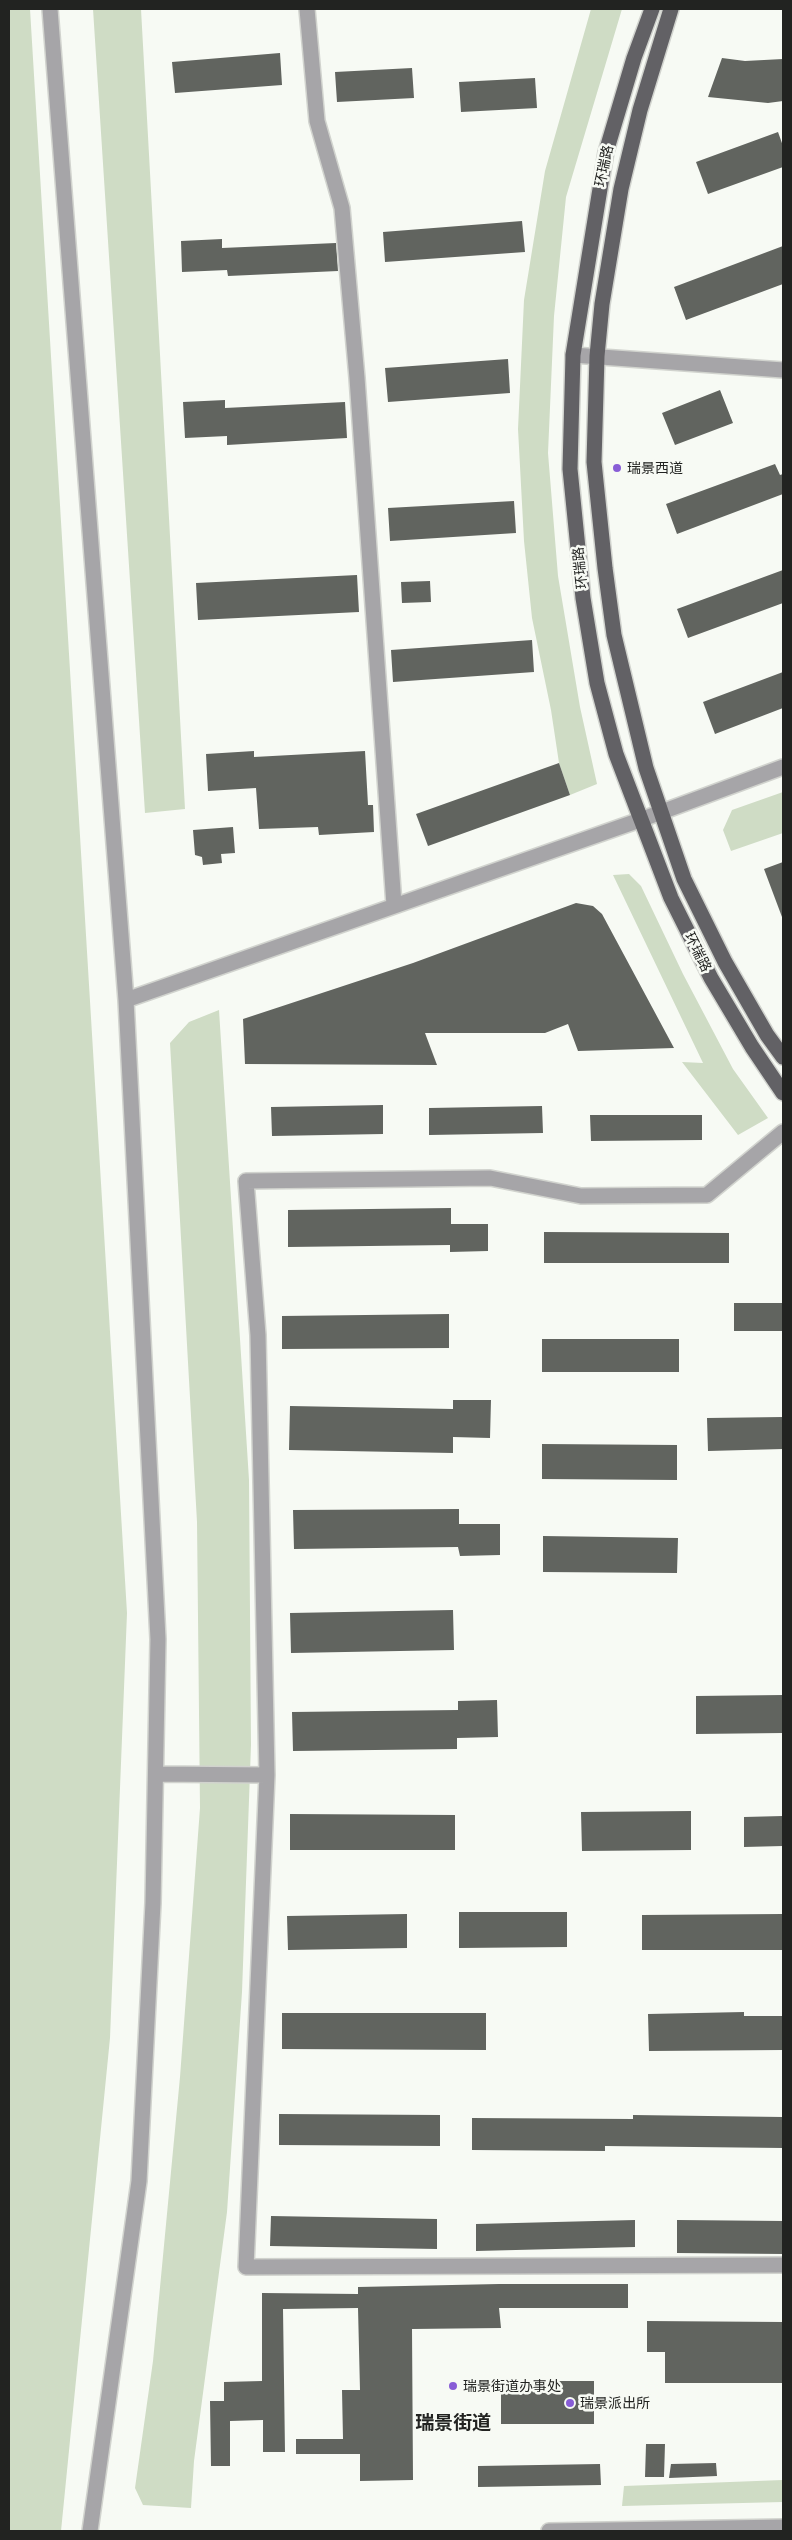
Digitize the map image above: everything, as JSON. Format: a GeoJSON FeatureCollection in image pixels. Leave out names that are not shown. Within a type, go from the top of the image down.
{"type":"FeatureCollection","features":[{"type":"Feature","properties":{"kind":"main road","name":"环瑞路"},"geometry":{"type":"LineString","coordinates":[[652,9],[634,58],[606,152],[573,355],[570,469],[583,598],[597,683],[616,754],[671,898],[711,978],[752,1047],[783,1093]]}},
{"type":"Feature","properties":{"kind":"main road","name":"环瑞路"},"geometry":{"type":"LineString","coordinates":[[671,9],[640,110],[622,189],[602,304],[597,356],[594,462],[604,568],[614,635],[646,768],[684,879],[725,962],[767,1035],[783,1057]]}},
{"type":"Feature","properties":{"kind":"street"},"geometry":{"type":"LineString","coordinates":[[50,9],[126,1000],[158,1639],[153,1903],[139,2181],[90,2531]]}},
{"type":"Feature","properties":{"kind":"street"},"geometry":{"type":"LineString","coordinates":[[307,9],[317,121],[342,208],[357,378],[383,775],[394,905]]}},
{"type":"Feature","properties":{"kind":"street"},"geometry":{"type":"LineString","coordinates":[[573,355],[783,370]]}},
{"type":"Feature","properties":{"kind":"street"},"geometry":{"type":"LineString","coordinates":[[126,1000],[640,820],[783,767]]}},
{"type":"Feature","properties":{"kind":"street"},"geometry":{"type":"LineString","coordinates":[[783,1132],[707,1195],[581,1196],[490,1178],[246,1181],[258,1335],[267,1775],[246,2267],[783,2265]]}},
{"type":"Feature","properties":{"kind":"street"},"geometry":{"type":"LineString","coordinates":[[156,1774],[267,1775]]}},
{"type":"Feature","properties":{"kind":"street"},"geometry":{"type":"LineString","coordinates":[[549,2531],[783,2527]]}},
{"type":"Feature","properties":{"kind":"green space"},"geometry":{"type":"Polygon","coordinates":[[[9,9],[30,9],[127,1613],[110,2038],[61,2531],[9,2531],[9,9]]]}},
{"type":"Feature","properties":{"kind":"green space"},"geometry":{"type":"Polygon","coordinates":[[[93,9],[141,9],[185,809],[145,813],[93,9]]]}},
{"type":"Feature","properties":{"kind":"green space"},"geometry":{"type":"Polygon","coordinates":[[[591,9],[622,9],[566,197],[554,316],[548,453],[558,576],[580,707],[597,784],[570,795],[559,763],[551,710],[532,618],[524,541],[518,429],[524,300],[545,171],[591,9]]]}},
{"type":"Feature","properties":{"kind":"green space"},"geometry":{"type":"Polygon","coordinates":[[[783,792],[783,833],[731,851],[723,830],[732,810],[783,792]]]}},
{"type":"Feature","properties":{"kind":"green space"},"geometry":{"type":"Polygon","coordinates":[[[629,874],[641,886],[683,974],[733,1069],[768,1118],[738,1135],[682,1062],[703,1063],[613,875],[629,874]]]}},
{"type":"Feature","properties":{"kind":"green space"},"geometry":{"type":"Polygon","coordinates":[[[219,1010],[249,1480],[251,1745],[242,1992],[227,2212],[194,2461],[191,2508],[143,2505],[135,2488],[153,2361],[180,2077],[200,1808],[197,1522],[170,1043],[189,1022],[219,1010]]]}},
{"type":"Feature","properties":{"kind":"green space"},"geometry":{"type":"Polygon","coordinates":[[[783,2480],[783,2502],[622,2506],[624,2486],[783,2480]]]}},
{"type":"Feature","properties":{"kind":"building"},"geometry":{"type":"Polygon","coordinates":[[[280,53],[282,85],[175,93],[172,62],[280,53]]]}},
{"type":"Feature","properties":{"kind":"building"},"geometry":{"type":"Polygon","coordinates":[[[722,58],[745,61],[783,59],[783,101],[768,103],[708,97],[722,58]]]}},
{"type":"Feature","properties":{"kind":"building"},"geometry":{"type":"Polygon","coordinates":[[[412,68],[414,98],[337,102],[335,72],[412,68]]]}},
{"type":"Feature","properties":{"kind":"building"},"geometry":{"type":"Polygon","coordinates":[[[535,78],[537,108],[461,112],[459,82],[535,78]]]}},
{"type":"Feature","properties":{"kind":"building"},"geometry":{"type":"Polygon","coordinates":[[[778,132],[783,146],[783,167],[708,194],[696,162],[778,132]]]}},
{"type":"Feature","properties":{"kind":"building"},"geometry":{"type":"Polygon","coordinates":[[[522,221],[525,252],[385,262],[383,232],[522,221]]]}},
{"type":"Feature","properties":{"kind":"building"},"geometry":{"type":"Polygon","coordinates":[[[222,239],[222,248],[336,243],[338,271],[228,276],[227,270],[182,272],[181,241],[222,239]]]}},
{"type":"Feature","properties":{"kind":"building"},"geometry":{"type":"Polygon","coordinates":[[[783,246],[783,284],[686,320],[674,287],[783,246]]]}},
{"type":"Feature","properties":{"kind":"building"},"geometry":{"type":"Polygon","coordinates":[[[508,359],[510,393],[388,402],[385,368],[508,359]]]}},
{"type":"Feature","properties":{"kind":"building"},"geometry":{"type":"Polygon","coordinates":[[[720,390],[733,423],[675,445],[662,413],[720,390]]]}},
{"type":"Feature","properties":{"kind":"building"},"geometry":{"type":"Polygon","coordinates":[[[225,400],[225,408],[345,402],[347,438],[227,445],[227,436],[185,438],[183,402],[225,400]]]}},
{"type":"Feature","properties":{"kind":"building"},"geometry":{"type":"Polygon","coordinates":[[[775,464],[780,475],[783,474],[783,494],[677,534],[666,504],[775,464]]]}},
{"type":"Feature","properties":{"kind":"building"},"geometry":{"type":"Polygon","coordinates":[[[514,501],[516,533],[390,541],[388,508],[514,501]]]}},
{"type":"Feature","properties":{"kind":"building"},"geometry":{"type":"Polygon","coordinates":[[[783,570],[783,603],[688,638],[677,609],[783,570]]]}},
{"type":"Feature","properties":{"kind":"building"},"geometry":{"type":"Polygon","coordinates":[[[357,575],[359,612],[198,620],[196,583],[357,575]]]}},
{"type":"Feature","properties":{"kind":"building"},"geometry":{"type":"Polygon","coordinates":[[[430,581],[431,602],[402,603],[401,582],[430,581]]]}},
{"type":"Feature","properties":{"kind":"building"},"geometry":{"type":"Polygon","coordinates":[[[532,640],[534,672],[393,682],[391,650],[532,640]]]}},
{"type":"Feature","properties":{"kind":"building"},"geometry":{"type":"Polygon","coordinates":[[[783,672],[783,708],[715,734],[703,702],[783,672]]]}},
{"type":"Feature","properties":{"kind":"building"},"geometry":{"type":"Polygon","coordinates":[[[254,751],[254,757],[365,751],[368,805],[373,805],[374,832],[319,835],[318,827],[259,829],[256,788],[208,791],[206,754],[254,751]]]}},
{"type":"Feature","properties":{"kind":"building"},"geometry":{"type":"Polygon","coordinates":[[[559,763],[570,795],[428,846],[416,814],[559,763]]]}},
{"type":"Feature","properties":{"kind":"building"},"geometry":{"type":"Polygon","coordinates":[[[233,827],[235,853],[221,854],[222,863],[203,865],[202,857],[195,855],[193,830],[233,827]]]}},
{"type":"Feature","properties":{"kind":"building"},"geometry":{"type":"Polygon","coordinates":[[[783,862],[783,917],[782,917],[764,869],[783,862]]]}},
{"type":"Feature","properties":{"kind":"building"},"geometry":{"type":"Polygon","coordinates":[[[576,903],[593,906],[602,914],[674,1048],[578,1051],[568,1024],[545,1033],[425,1033],[437,1065],[245,1064],[243,1019],[413,963],[576,903]]]}},
{"type":"Feature","properties":{"kind":"building"},"geometry":{"type":"Polygon","coordinates":[[[383,1105],[383,1134],[272,1136],[271,1107],[383,1105]]]}},
{"type":"Feature","properties":{"kind":"building"},"geometry":{"type":"Polygon","coordinates":[[[542,1106],[543,1133],[429,1135],[429,1108],[542,1106]]]}},
{"type":"Feature","properties":{"kind":"building"},"geometry":{"type":"Polygon","coordinates":[[[590,1115],[702,1115],[702,1140],[591,1141],[590,1115]]]}},
{"type":"Feature","properties":{"kind":"building"},"geometry":{"type":"Polygon","coordinates":[[[451,1208],[451,1224],[488,1224],[488,1251],[450,1252],[450,1245],[288,1247],[288,1210],[451,1208]]]}},
{"type":"Feature","properties":{"kind":"building"},"geometry":{"type":"Polygon","coordinates":[[[544,1232],[729,1233],[729,1263],[544,1263],[544,1232]]]}},
{"type":"Feature","properties":{"kind":"building"},"geometry":{"type":"Polygon","coordinates":[[[734,1303],[783,1303],[783,1331],[734,1331],[734,1303]]]}},
{"type":"Feature","properties":{"kind":"building"},"geometry":{"type":"Polygon","coordinates":[[[449,1314],[449,1348],[282,1349],[282,1316],[449,1314]]]}},
{"type":"Feature","properties":{"kind":"building"},"geometry":{"type":"Polygon","coordinates":[[[542,1339],[679,1339],[679,1372],[542,1372],[542,1339]]]}},
{"type":"Feature","properties":{"kind":"building"},"geometry":{"type":"Polygon","coordinates":[[[453,1400],[491,1400],[490,1438],[453,1437],[453,1453],[289,1450],[290,1406],[453,1409],[453,1400]]]}},
{"type":"Feature","properties":{"kind":"building"},"geometry":{"type":"Polygon","coordinates":[[[783,1417],[783,1449],[708,1451],[707,1418],[783,1417]]]}},
{"type":"Feature","properties":{"kind":"building"},"geometry":{"type":"Polygon","coordinates":[[[542,1444],[677,1445],[677,1480],[542,1479],[542,1444]]]}},
{"type":"Feature","properties":{"kind":"building"},"geometry":{"type":"Polygon","coordinates":[[[459,1509],[459,1524],[500,1524],[500,1555],[460,1556],[458,1547],[294,1549],[293,1510],[459,1509]]]}},
{"type":"Feature","properties":{"kind":"building"},"geometry":{"type":"Polygon","coordinates":[[[543,1536],[678,1538],[677,1573],[543,1572],[543,1536]]]}},
{"type":"Feature","properties":{"kind":"building"},"geometry":{"type":"Polygon","coordinates":[[[453,1610],[454,1650],[291,1653],[290,1613],[453,1610]]]}},
{"type":"Feature","properties":{"kind":"building"},"geometry":{"type":"Polygon","coordinates":[[[783,1695],[783,1733],[696,1734],[696,1696],[783,1695]]]}},
{"type":"Feature","properties":{"kind":"building"},"geometry":{"type":"Polygon","coordinates":[[[497,1700],[498,1737],[457,1738],[457,1749],[293,1751],[292,1712],[458,1710],[458,1701],[497,1700]]]}},
{"type":"Feature","properties":{"kind":"building"},"geometry":{"type":"Polygon","coordinates":[[[691,1811],[691,1850],[582,1851],[581,1812],[691,1811]]]}},
{"type":"Feature","properties":{"kind":"building"},"geometry":{"type":"Polygon","coordinates":[[[290,1814],[455,1815],[455,1850],[290,1850],[290,1814]]]}},
{"type":"Feature","properties":{"kind":"building"},"geometry":{"type":"Polygon","coordinates":[[[783,1816],[783,1846],[744,1847],[744,1817],[783,1816]]]}},
{"type":"Feature","properties":{"kind":"building"},"geometry":{"type":"Polygon","coordinates":[[[459,1912],[567,1912],[567,1947],[459,1948],[459,1912]]]}},
{"type":"Feature","properties":{"kind":"building"},"geometry":{"type":"Polygon","coordinates":[[[407,1914],[407,1948],[288,1950],[287,1916],[407,1914]]]}},
{"type":"Feature","properties":{"kind":"building"},"geometry":{"type":"Polygon","coordinates":[[[783,1914],[783,1950],[642,1950],[642,1915],[783,1914]]]}},
{"type":"Feature","properties":{"kind":"building"},"geometry":{"type":"Polygon","coordinates":[[[744,2012],[744,2016],[783,2016],[783,2050],[649,2051],[648,2014],[744,2012]]]}},
{"type":"Feature","properties":{"kind":"building"},"geometry":{"type":"Polygon","coordinates":[[[282,2013],[486,2013],[486,2050],[282,2049],[282,2013]]]}},
{"type":"Feature","properties":{"kind":"building"},"geometry":{"type":"Polygon","coordinates":[[[279,2114],[440,2115],[440,2146],[279,2145],[279,2114]]]}},
{"type":"Feature","properties":{"kind":"building"},"geometry":{"type":"Polygon","coordinates":[[[633,2115],[783,2117],[783,2148],[605,2146],[605,2151],[472,2150],[472,2118],[633,2119],[633,2115]]]}},
{"type":"Feature","properties":{"kind":"building"},"geometry":{"type":"Polygon","coordinates":[[[271,2216],[437,2219],[437,2249],[270,2246],[271,2216]]]}},
{"type":"Feature","properties":{"kind":"building"},"geometry":{"type":"Polygon","coordinates":[[[635,2220],[635,2247],[476,2251],[476,2224],[635,2220]]]}},
{"type":"Feature","properties":{"kind":"building"},"geometry":{"type":"Polygon","coordinates":[[[677,2220],[783,2221],[783,2254],[677,2253],[677,2220]]]}},
{"type":"Feature","properties":{"kind":"building"},"geometry":{"type":"Polygon","coordinates":[[[628,2284],[628,2308],[499,2308],[501,2328],[412,2329],[413,2480],[360,2481],[360,2454],[296,2454],[296,2439],[343,2439],[342,2390],[360,2390],[358,2308],[283,2309],[285,2452],[263,2452],[263,2420],[230,2421],[230,2466],[211,2466],[210,2401],[224,2401],[224,2382],[262,2381],[262,2293],[358,2294],[358,2287],[628,2284]]]}},
{"type":"Feature","properties":{"kind":"building"},"geometry":{"type":"Polygon","coordinates":[[[647,2321],[783,2322],[783,2383],[665,2383],[665,2352],[647,2352],[647,2321]]]}},
{"type":"Feature","properties":{"kind":"building"},"geometry":{"type":"Polygon","coordinates":[[[501,2381],[594,2381],[594,2424],[501,2424],[501,2381]]]}},
{"type":"Feature","properties":{"kind":"building"},"geometry":{"type":"Polygon","coordinates":[[[646,2444],[665,2444],[664,2477],[645,2477],[646,2444]]]}},
{"type":"Feature","properties":{"kind":"building"},"geometry":{"type":"Polygon","coordinates":[[[716,2463],[717,2476],[669,2478],[671,2464],[716,2463]]]}},
{"type":"Feature","properties":{"kind":"building"},"geometry":{"type":"Polygon","coordinates":[[[600,2464],[601,2485],[478,2487],[478,2466],[600,2464]]]}},
{"type":"Feature","properties":{"kind":"place","name":"瑞景西道"},"geometry":{"type":"Point","coordinates":[617,468]}},
{"type":"Feature","properties":{"kind":"place","name":"瑞景街道办事处"},"geometry":{"type":"Point","coordinates":[453,2386]}},
{"type":"Feature","properties":{"kind":"place","name":"瑞景派出所"},"geometry":{"type":"Point","coordinates":[570,2403]}},
{"type":"Feature","properties":{"kind":"district","name":"瑞景街道"},"geometry":{"type":"Point","coordinates":[453,2423]}}]}
